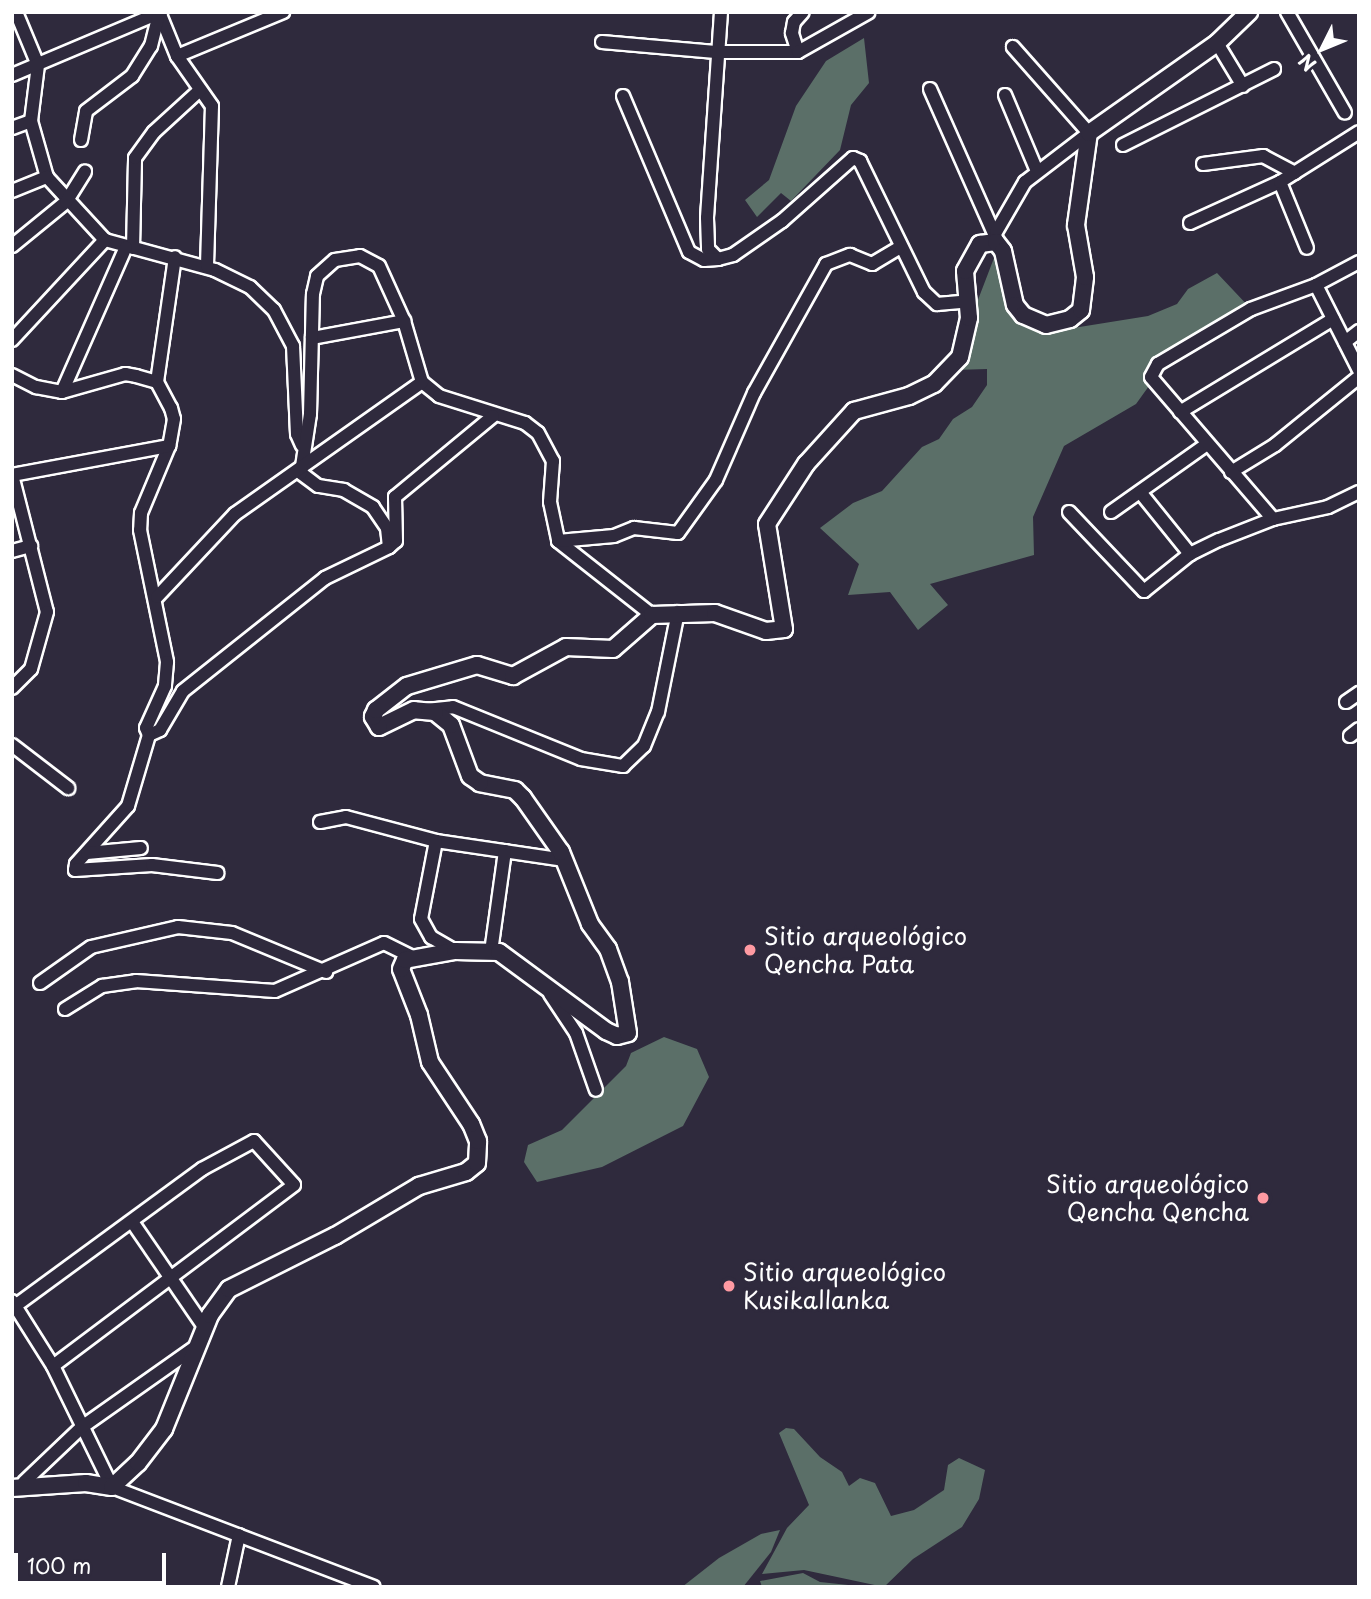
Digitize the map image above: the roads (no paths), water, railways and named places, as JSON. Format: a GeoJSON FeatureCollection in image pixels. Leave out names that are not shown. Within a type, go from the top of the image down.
{"type":"FeatureCollection","features":[{"type":"Feature","properties":{"kind":"main road"},"geometry":{"type":"LineString","coordinates":[[22,1484],[86,1483],[112,1487],[138,1463],[164,1429],[205,1328],[229,1289],[335,1236],[419,1186],[466,1172],[477,1163],[478,1141],[471,1124],[429,1062],[419,1015],[401,969],[405,960],[455,951],[491,952],[521,964],[606,1031],[617,1036],[628,1033],[615,966],[590,924],[565,859],[515,790],[480,783],[470,776],[451,725],[425,710],[414,710],[379,727],[373,717],[390,696],[425,679],[477,665],[513,676],[566,647],[613,649],[652,615],[678,612],[736,617],[766,631],[784,629],[767,534],[772,510],[838,424],[854,411],[909,396],[947,373],[963,348],[969,301],[965,271],[972,254],[986,241],[996,237],[1003,251],[1015,305],[1023,315],[1046,325],[1070,319],[1081,310],[1085,276],[1076,226],[1092,131],[1217,43],[1249,12]]}},
{"type":"Feature","properties":{"kind":"street"},"geometry":{"type":"LineString","coordinates":[[160,12],[177,56],[212,106],[206,266]]}},
{"type":"Feature","properties":{"kind":"street"},"geometry":{"type":"LineString","coordinates":[[12,75],[160,12]]}},
{"type":"Feature","properties":{"kind":"street"},"geometry":{"type":"LineString","coordinates":[[81,140],[86,111],[132,76],[151,46],[160,12]]}},
{"type":"Feature","properties":{"kind":"street"},"geometry":{"type":"LineString","coordinates":[[177,56],[283,12]]}},
{"type":"Feature","properties":{"kind":"street"},"geometry":{"type":"LineString","coordinates":[[718,259],[708,249],[706,218],[721,12]]}},
{"type":"Feature","properties":{"kind":"street"},"geometry":{"type":"LineString","coordinates":[[798,52],[792,33],[794,22],[803,12]]}},
{"type":"Feature","properties":{"kind":"street"},"geometry":{"type":"LineString","coordinates":[[602,42],[716,52],[798,52],[869,12]]}},
{"type":"Feature","properties":{"kind":"street"},"geometry":{"type":"LineString","coordinates":[[1287,12],[1345,113]]}},
{"type":"Feature","properties":{"kind":"street"},"geometry":{"type":"LineString","coordinates":[[15,13],[38,65],[32,121],[47,177],[65,202],[105,240],[206,266],[238,280],[274,310],[293,345],[297,434],[302,445]]}},
{"type":"Feature","properties":{"kind":"street"},"geometry":{"type":"LineString","coordinates":[[1217,43],[1243,86]]}},
{"type":"Feature","properties":{"kind":"street"},"geometry":{"type":"LineString","coordinates":[[996,237],[1025,183],[1037,171],[1092,131],[1013,47]]}},
{"type":"Feature","properties":{"kind":"street"},"geometry":{"type":"LineString","coordinates":[[1123,145],[1274,69]]}},
{"type":"Feature","properties":{"kind":"street"},"geometry":{"type":"LineString","coordinates":[[930,89],[996,237]]}},
{"type":"Feature","properties":{"kind":"street"},"geometry":{"type":"LineString","coordinates":[[62,392],[129,248],[135,158],[154,132],[200,90]]}},
{"type":"Feature","properties":{"kind":"street"},"geometry":{"type":"LineString","coordinates":[[1004,95],[1037,171]]}},
{"type":"Feature","properties":{"kind":"street"},"geometry":{"type":"LineString","coordinates":[[623,96],[689,252],[704,260],[733,255],[782,221],[853,158],[860,160],[900,248],[930,298],[943,304],[969,301]]}},
{"type":"Feature","properties":{"kind":"street"},"geometry":{"type":"LineString","coordinates":[[12,128],[32,121]]}},
{"type":"Feature","properties":{"kind":"street"},"geometry":{"type":"LineString","coordinates":[[1190,223],[1280,182],[1359,132]]}},
{"type":"Feature","properties":{"kind":"street"},"geometry":{"type":"LineString","coordinates":[[1203,164],[1263,156],[1295,173]]}},
{"type":"Feature","properties":{"kind":"street"},"geometry":{"type":"LineString","coordinates":[[12,246],[65,202],[85,172]]}},
{"type":"Feature","properties":{"kind":"street"},"geometry":{"type":"LineString","coordinates":[[12,191],[47,177]]}},
{"type":"Feature","properties":{"kind":"street"},"geometry":{"type":"LineString","coordinates":[[1280,182],[1307,248]]}},
{"type":"Feature","properties":{"kind":"street"},"geometry":{"type":"LineString","coordinates":[[12,340],[105,240]]}},
{"type":"Feature","properties":{"kind":"street"},"geometry":{"type":"LineString","coordinates":[[558,541],[614,536],[635,528],[678,533],[716,480],[754,393],[826,264],[850,255],[872,264],[900,248]]}},
{"type":"Feature","properties":{"kind":"street"},"geometry":{"type":"LineString","coordinates":[[175,257],[157,382],[174,419],[169,446],[141,513],[140,530],[157,597],[167,662],[165,685],[146,728],[149,735],[128,806],[76,864],[77,872],[152,865],[194,866],[218,873]]}},
{"type":"Feature","properties":{"kind":"street"},"geometry":{"type":"LineString","coordinates":[[389,547],[387,528],[373,506],[353,494],[308,481],[300,466],[310,414],[317,276],[335,260],[369,257],[379,266],[404,321],[422,382],[439,396],[493,416],[525,423],[548,444],[553,461],[550,502],[558,541],[652,615]]}},
{"type":"Feature","properties":{"kind":"street"},"geometry":{"type":"LineString","coordinates":[[1273,519],[1151,377],[1158,364],[1251,309],[1316,285],[1359,262]]}},
{"type":"Feature","properties":{"kind":"street"},"geometry":{"type":"LineString","coordinates":[[1316,285],[1359,370]]}},
{"type":"Feature","properties":{"kind":"street"},"geometry":{"type":"LineString","coordinates":[[1180,412],[1333,319]]}},
{"type":"Feature","properties":{"kind":"street"},"geometry":{"type":"LineString","coordinates":[[312,338],[404,321]]}},
{"type":"Feature","properties":{"kind":"street"},"geometry":{"type":"LineString","coordinates":[[1345,342],[1359,331]]}},
{"type":"Feature","properties":{"kind":"street"},"geometry":{"type":"LineString","coordinates":[[12,374],[36,387],[62,392],[125,374],[157,382]]}},
{"type":"Feature","properties":{"kind":"street"},"geometry":{"type":"LineString","coordinates":[[1231,472],[1275,444],[1359,377]]}},
{"type":"Feature","properties":{"kind":"street"},"geometry":{"type":"LineString","coordinates":[[157,597],[235,514],[422,382]]}},
{"type":"Feature","properties":{"kind":"street"},"geometry":{"type":"LineString","coordinates":[[149,735],[160,730],[183,691],[325,578],[396,541],[395,497],[493,416]]}},
{"type":"Feature","properties":{"kind":"street"},"geometry":{"type":"LineString","coordinates":[[1111,512],[1208,444]]}},
{"type":"Feature","properties":{"kind":"street"},"geometry":{"type":"LineString","coordinates":[[12,688],[31,669],[47,612],[12,475],[169,446]]}},
{"type":"Feature","properties":{"kind":"street"},"geometry":{"type":"LineString","coordinates":[[1140,492],[1190,554]]}},
{"type":"Feature","properties":{"kind":"street"},"geometry":{"type":"LineString","coordinates":[[1069,512],[1144,591],[1190,554],[1273,519],[1328,506],[1359,492]]}},
{"type":"Feature","properties":{"kind":"street"},"geometry":{"type":"LineString","coordinates":[[12,551],[31,546]]}},
{"type":"Feature","properties":{"kind":"street"},"geometry":{"type":"LineString","coordinates":[[425,710],[453,707],[581,759],[623,766],[644,746],[658,712],[678,612]]}},
{"type":"Feature","properties":{"kind":"street"},"geometry":{"type":"LineString","coordinates":[[1346,702],[1359,693]]}},
{"type":"Feature","properties":{"kind":"street"},"geometry":{"type":"LineString","coordinates":[[12,745],[68,788]]}},
{"type":"Feature","properties":{"kind":"street"},"geometry":{"type":"LineString","coordinates":[[320,822],[346,817],[436,841],[565,859]]}},
{"type":"Feature","properties":{"kind":"street"},"geometry":{"type":"LineString","coordinates":[[436,841],[421,919],[431,937],[455,951]]}},
{"type":"Feature","properties":{"kind":"street"},"geometry":{"type":"LineString","coordinates":[[87,853],[141,848]]}},
{"type":"Feature","properties":{"kind":"street"},"geometry":{"type":"LineString","coordinates":[[491,952],[505,851]]}},
{"type":"Feature","properties":{"kind":"street"},"geometry":{"type":"LineString","coordinates":[[40,983],[91,947],[178,927],[232,933],[326,972]]}},
{"type":"Feature","properties":{"kind":"street"},"geometry":{"type":"LineString","coordinates":[[65,1009],[102,986],[136,981],[275,991],[326,972],[384,943],[413,957]]}},
{"type":"Feature","properties":{"kind":"street"},"geometry":{"type":"LineString","coordinates":[[521,964],[567,1017],[596,1090]]}},
{"type":"Feature","properties":{"kind":"street"},"geometry":{"type":"LineString","coordinates":[[53,1366],[294,1185],[254,1141],[202,1169],[133,1223],[14,1304],[53,1366],[112,1487],[374,1587]]}},
{"type":"Feature","properties":{"kind":"street"},"geometry":{"type":"LineString","coordinates":[[133,1223],[205,1328]]}},
{"type":"Feature","properties":{"kind":"street"},"geometry":{"type":"LineString","coordinates":[[22,1484],[82,1427],[197,1346]]}},
{"type":"Feature","properties":{"kind":"street"},"geometry":{"type":"LineString","coordinates":[[228,1587],[239,1535]]}},
{"type":"Feature","properties":{"kind":"place","name":"Sitio arqueológico Qencha Pata"},"geometry":{"type":"Point","coordinates":[750,950]}},
{"type":"Feature","properties":{"kind":"place","name":"Sitio arqueológico Qencha Qencha"},"geometry":{"type":"Point","coordinates":[1263,1198]}},
{"type":"Feature","properties":{"kind":"place","name":"Sitio arqueológico Kusikallanka"},"geometry":{"type":"Point","coordinates":[729,1286]}}]}
